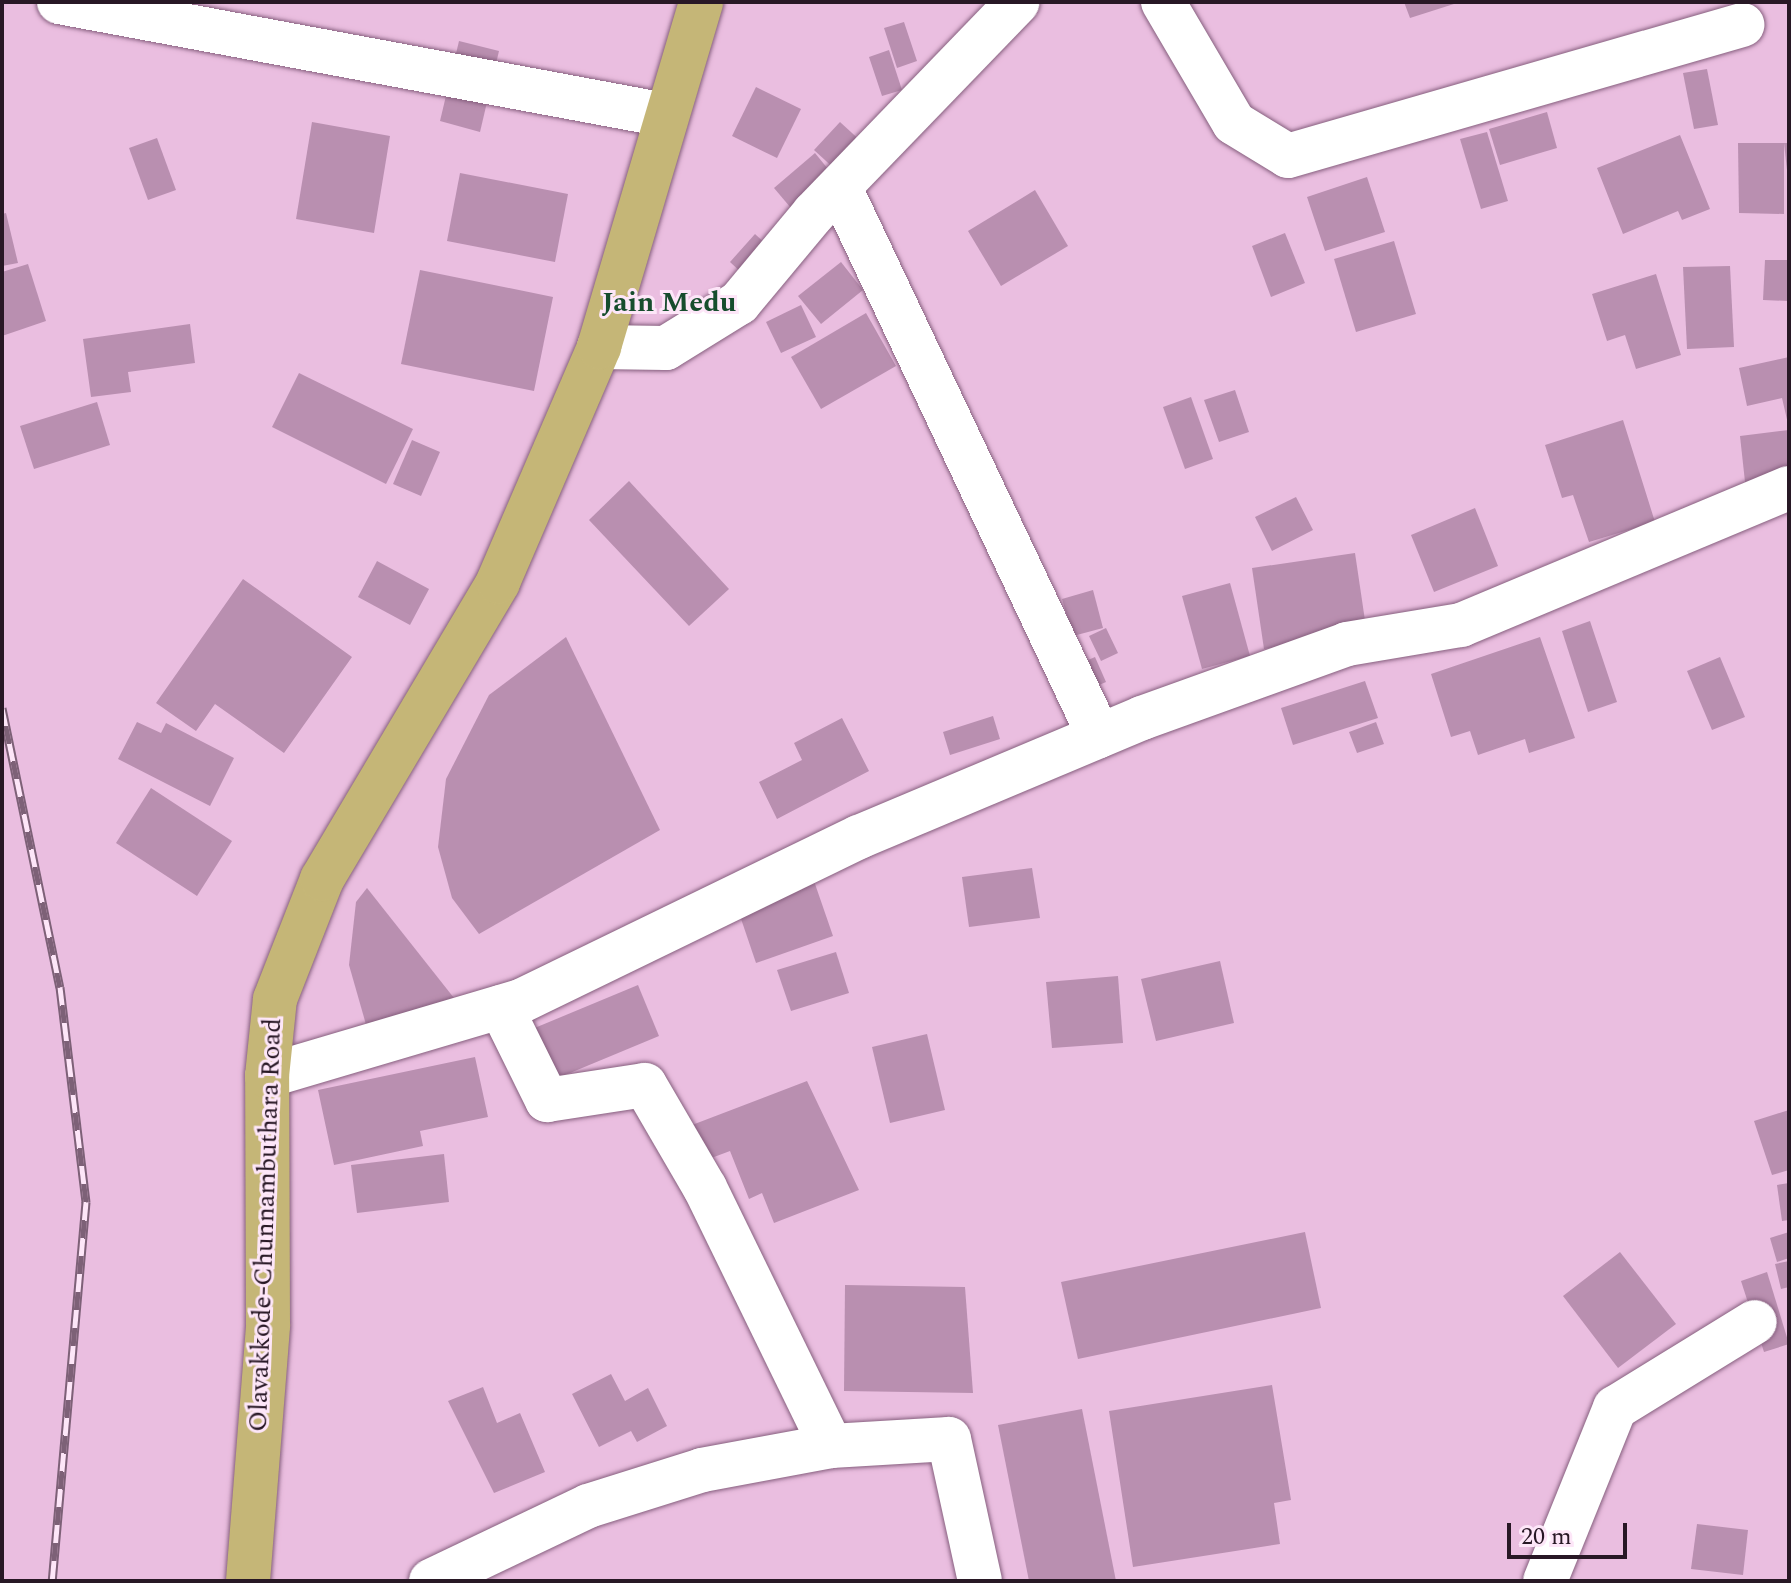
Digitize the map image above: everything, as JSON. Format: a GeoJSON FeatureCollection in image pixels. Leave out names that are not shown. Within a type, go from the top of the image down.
{"type":"FeatureCollection","features":[{"type":"Feature","properties":{"kind":"main road","name":"Olavakkode-Chunnambuthara Road"},"geometry":{"type":"LineString","coordinates":[[248,1581],[268,1325],[267,1076],[275,999],[322,879],[498,582],[599,347],[665,115],[701,2]]}},
{"type":"Feature","properties":{"kind":"street"},"geometry":{"type":"LineString","coordinates":[[59,2],[665,115]]}},
{"type":"Feature","properties":{"kind":"street"},"geometry":{"type":"LineString","coordinates":[[599,347],[666,348],[739,303],[840,188],[1018,2]]}},
{"type":"Feature","properties":{"kind":"street"},"geometry":{"type":"LineString","coordinates":[[1163,2],[1234,123],[1288,156],[1743,25]]}},
{"type":"Feature","properties":{"kind":"street"},"geometry":{"type":"LineString","coordinates":[[840,188],[1099,736]]}},
{"type":"Feature","properties":{"kind":"street"},"geometry":{"type":"LineString","coordinates":[[267,1076],[501,1007],[859,837],[1099,736],[1347,644],[1461,625],[1789,488]]}},
{"type":"Feature","properties":{"kind":"street"},"geometry":{"type":"LineString","coordinates":[[501,1007],[547,1100],[645,1085],[705,1188],[831,1446]]}},
{"type":"Feature","properties":{"kind":"street"},"geometry":{"type":"LineString","coordinates":[[1545,1581],[1615,1408],[1755,1322]]}},
{"type":"Feature","properties":{"kind":"street"},"geometry":{"type":"LineString","coordinates":[[431,1581],[588,1506],[702,1470],[831,1446],[949,1439],[980,1581]]}},
{"type":"Feature","properties":{"kind":"building"},"geometry":{"type":"Polygon","coordinates":[[[1404,2],[1456,2],[1457,3],[1410,18],[1404,2]]]}},
{"type":"Feature","properties":{"kind":"building"},"geometry":{"type":"Polygon","coordinates":[[[904,22],[917,61],[897,68],[884,28],[904,22]]]}},
{"type":"Feature","properties":{"kind":"building"},"geometry":{"type":"Polygon","coordinates":[[[459,41],[499,51],[480,132],[440,121],[459,41]]]}},
{"type":"Feature","properties":{"kind":"building"},"geometry":{"type":"Polygon","coordinates":[[[889,50],[902,90],[882,96],[869,57],[889,50]]]}},
{"type":"Feature","properties":{"kind":"building"},"geometry":{"type":"Polygon","coordinates":[[[1707,69],[1718,125],[1694,129],[1683,73],[1707,69]]]}},
{"type":"Feature","properties":{"kind":"building"},"geometry":{"type":"Polygon","coordinates":[[[756,87],[801,109],[777,158],[732,136],[756,87]]]}},
{"type":"Feature","properties":{"kind":"building"},"geometry":{"type":"Polygon","coordinates":[[[1547,112],[1557,148],[1500,165],[1489,129],[1547,112]]]}},
{"type":"Feature","properties":{"kind":"building"},"geometry":{"type":"Polygon","coordinates":[[[312,122],[390,136],[374,233],[296,219],[312,122]]]}},
{"type":"Feature","properties":{"kind":"building"},"geometry":{"type":"Polygon","coordinates":[[[840,122],[864,144],[838,172],[814,150],[840,122]]]}},
{"type":"Feature","properties":{"kind":"building"},"geometry":{"type":"Polygon","coordinates":[[[1487,132],[1508,201],[1481,209],[1460,139],[1487,132]]]}},
{"type":"Feature","properties":{"kind":"building"},"geometry":{"type":"Polygon","coordinates":[[[1680,135],[1710,209],[1682,220],[1678,211],[1623,234],[1597,168],[1680,135]]]}},
{"type":"Feature","properties":{"kind":"building"},"geometry":{"type":"Polygon","coordinates":[[[157,138],[176,190],[148,200],[129,148],[157,138]]]}},
{"type":"Feature","properties":{"kind":"building"},"geometry":{"type":"Polygon","coordinates":[[[1738,143],[1784,143],[1784,214],[1739,213],[1738,143]]]}},
{"type":"Feature","properties":{"kind":"building"},"geometry":{"type":"Polygon","coordinates":[[[1784,143],[1789,143],[1789,170],[1787,170],[1784,143]]]}},
{"type":"Feature","properties":{"kind":"building"},"geometry":{"type":"Polygon","coordinates":[[[815,153],[837,180],[796,214],[774,188],[815,153]]]}},
{"type":"Feature","properties":{"kind":"building"},"geometry":{"type":"Polygon","coordinates":[[[460,173],[568,194],[555,262],[447,241],[460,173]]]}},
{"type":"Feature","properties":{"kind":"building"},"geometry":{"type":"Polygon","coordinates":[[[1367,177],[1385,232],[1325,251],[1307,197],[1367,177]]]}},
{"type":"Feature","properties":{"kind":"building"},"geometry":{"type":"Polygon","coordinates":[[[1035,190],[1068,246],[1001,286],[968,231],[1035,190]]]}},
{"type":"Feature","properties":{"kind":"building"},"geometry":{"type":"Polygon","coordinates":[[[6,213],[18,263],[2,266],[2,214],[6,213]]]}},
{"type":"Feature","properties":{"kind":"building"},"geometry":{"type":"Polygon","coordinates":[[[1285,233],[1305,283],[1271,297],[1252,246],[1285,233]]]}},
{"type":"Feature","properties":{"kind":"building"},"geometry":{"type":"Polygon","coordinates":[[[755,234],[769,247],[744,275],[730,262],[755,234]]]}},
{"type":"Feature","properties":{"kind":"building"},"geometry":{"type":"Polygon","coordinates":[[[1394,241],[1416,314],[1356,332],[1334,259],[1394,241]]]}},
{"type":"Feature","properties":{"kind":"building"},"geometry":{"type":"Polygon","coordinates":[[[1765,260],[1789,260],[1789,301],[1763,300],[1765,260]]]}},
{"type":"Feature","properties":{"kind":"building"},"geometry":{"type":"Polygon","coordinates":[[[841,262],[863,290],[821,324],[798,296],[841,262]]]}},
{"type":"Feature","properties":{"kind":"building"},"geometry":{"type":"Polygon","coordinates":[[[28,264],[46,321],[2,336],[2,272],[28,264]]]}},
{"type":"Feature","properties":{"kind":"building"},"geometry":{"type":"Polygon","coordinates":[[[1730,266],[1734,347],[1687,349],[1683,267],[1730,266]]]}},
{"type":"Feature","properties":{"kind":"building"},"geometry":{"type":"Polygon","coordinates":[[[420,270],[553,297],[534,391],[401,364],[420,270]]]}},
{"type":"Feature","properties":{"kind":"building"},"geometry":{"type":"Polygon","coordinates":[[[1656,274],[1681,355],[1636,369],[1625,335],[1607,341],[1592,294],[1656,274]]]}},
{"type":"Feature","properties":{"kind":"building"},"geometry":{"type":"Polygon","coordinates":[[[801,305],[816,337],[781,353],[766,322],[801,305]]]}},
{"type":"Feature","properties":{"kind":"building"},"geometry":{"type":"Polygon","coordinates":[[[866,313],[896,366],[821,409],[791,357],[866,313]]]}},
{"type":"Feature","properties":{"kind":"building"},"geometry":{"type":"Polygon","coordinates":[[[190,324],[195,363],[128,372],[131,392],[91,397],[83,339],[190,324]]]}},
{"type":"Feature","properties":{"kind":"building"},"geometry":{"type":"Polygon","coordinates":[[[1789,357],[1788,424],[1782,398],[1747,406],[1739,368],[1789,357]]]}},
{"type":"Feature","properties":{"kind":"building"},"geometry":{"type":"Polygon","coordinates":[[[299,373],[413,429],[386,484],[272,427],[299,373]]]}},
{"type":"Feature","properties":{"kind":"building"},"geometry":{"type":"Polygon","coordinates":[[[1235,390],[1249,432],[1219,442],[1204,400],[1235,390]]]}},
{"type":"Feature","properties":{"kind":"building"},"geometry":{"type":"Polygon","coordinates":[[[1191,397],[1213,459],[1185,469],[1163,407],[1191,397]]]}},
{"type":"Feature","properties":{"kind":"building"},"geometry":{"type":"Polygon","coordinates":[[[97,402],[110,445],[34,469],[20,426],[97,402]]]}},
{"type":"Feature","properties":{"kind":"building"},"geometry":{"type":"Polygon","coordinates":[[[1623,420],[1655,522],[1589,542],[1573,495],[1562,498],[1545,445],[1623,420]]]}},
{"type":"Feature","properties":{"kind":"building"},"geometry":{"type":"Polygon","coordinates":[[[1789,430],[1789,486],[1746,491],[1740,436],[1789,430]]]}},
{"type":"Feature","properties":{"kind":"building"},"geometry":{"type":"Polygon","coordinates":[[[412,440],[440,452],[421,496],[393,484],[412,440]]]}},
{"type":"Feature","properties":{"kind":"building"},"geometry":{"type":"Polygon","coordinates":[[[629,481],[729,589],[689,626],[589,520],[629,481]]]}},
{"type":"Feature","properties":{"kind":"building"},"geometry":{"type":"Polygon","coordinates":[[[1296,497],[1313,530],[1272,551],[1255,517],[1296,497]]]}},
{"type":"Feature","properties":{"kind":"building"},"geometry":{"type":"Polygon","coordinates":[[[1475,508],[1498,566],[1434,592],[1411,535],[1475,508]]]}},
{"type":"Feature","properties":{"kind":"building"},"geometry":{"type":"Polygon","coordinates":[[[1355,553],[1367,634],[1264,649],[1252,568],[1355,553]]]}},
{"type":"Feature","properties":{"kind":"building"},"geometry":{"type":"Polygon","coordinates":[[[377,561],[429,589],[410,625],[358,597],[377,561]]]}},
{"type":"Feature","properties":{"kind":"building"},"geometry":{"type":"Polygon","coordinates":[[[243,579],[352,657],[284,753],[215,704],[196,731],[156,703],[243,579]]]}},
{"type":"Feature","properties":{"kind":"building"},"geometry":{"type":"Polygon","coordinates":[[[1230,583],[1250,656],[1202,669],[1182,596],[1230,583]]]}},
{"type":"Feature","properties":{"kind":"building"},"geometry":{"type":"Polygon","coordinates":[[[1093,590],[1103,628],[1073,636],[1062,599],[1093,590]]]}},
{"type":"Feature","properties":{"kind":"building"},"geometry":{"type":"Polygon","coordinates":[[[1590,621],[1617,702],[1588,712],[1562,631],[1590,621]]]}},
{"type":"Feature","properties":{"kind":"building"},"geometry":{"type":"Polygon","coordinates":[[[1106,628],[1118,653],[1101,661],[1089,636],[1106,628]]]}},
{"type":"Feature","properties":{"kind":"building"},"geometry":{"type":"Polygon","coordinates":[[[566,637],[660,830],[479,934],[452,898],[438,847],[446,779],[489,695],[566,637]]]}},
{"type":"Feature","properties":{"kind":"building"},"geometry":{"type":"Polygon","coordinates":[[[1540,637],[1575,738],[1529,753],[1525,739],[1478,755],[1470,731],[1451,737],[1431,674],[1540,637]]]}},
{"type":"Feature","properties":{"kind":"building"},"geometry":{"type":"Polygon","coordinates":[[[1095,657],[1106,682],[1081,693],[1070,668],[1095,657]]]}},
{"type":"Feature","properties":{"kind":"building"},"geometry":{"type":"Polygon","coordinates":[[[1720,657],[1745,717],[1712,730],[1687,671],[1720,657]]]}},
{"type":"Feature","properties":{"kind":"building"},"geometry":{"type":"Polygon","coordinates":[[[1365,681],[1378,718],[1293,745],[1281,708],[1365,681]]]}},
{"type":"Feature","properties":{"kind":"building"},"geometry":{"type":"Polygon","coordinates":[[[993,716],[1000,739],[950,755],[943,732],[993,716]]]}},
{"type":"Feature","properties":{"kind":"building"},"geometry":{"type":"Polygon","coordinates":[[[842,718],[869,771],[777,819],[759,782],[802,760],[794,743],[842,718]]]}},
{"type":"Feature","properties":{"kind":"building"},"geometry":{"type":"Polygon","coordinates":[[[137,722],[161,733],[166,723],[234,758],[210,806],[118,759],[137,722]]]}},
{"type":"Feature","properties":{"kind":"building"},"geometry":{"type":"Polygon","coordinates":[[[1376,722],[1384,744],[1357,753],[1349,732],[1376,722]]]}},
{"type":"Feature","properties":{"kind":"building"},"geometry":{"type":"Polygon","coordinates":[[[151,788],[232,841],[197,896],[116,843],[151,788]]]}},
{"type":"Feature","properties":{"kind":"building"},"geometry":{"type":"Polygon","coordinates":[[[1032,868],[1040,918],[969,927],[962,877],[1032,868]]]}},
{"type":"Feature","properties":{"kind":"building"},"geometry":{"type":"Polygon","coordinates":[[[814,881],[833,936],[756,963],[737,907],[814,881]]]}},
{"type":"Feature","properties":{"kind":"building"},"geometry":{"type":"Polygon","coordinates":[[[367,888],[454,998],[367,1028],[349,965],[356,902],[367,888]]]}},
{"type":"Feature","properties":{"kind":"building"},"geometry":{"type":"Polygon","coordinates":[[[836,952],[849,993],[791,1011],[777,970],[836,952]]]}},
{"type":"Feature","properties":{"kind":"building"},"geometry":{"type":"Polygon","coordinates":[[[1220,961],[1234,1023],[1156,1041],[1141,979],[1220,961]]]}},
{"type":"Feature","properties":{"kind":"building"},"geometry":{"type":"Polygon","coordinates":[[[1118,976],[1123,1043],[1052,1048],[1046,982],[1118,976]]]}},
{"type":"Feature","properties":{"kind":"building"},"geometry":{"type":"Polygon","coordinates":[[[638,985],[659,1036],[546,1083],[525,1032],[638,985]]]}},
{"type":"Feature","properties":{"kind":"building"},"geometry":{"type":"Polygon","coordinates":[[[927,1034],[945,1110],[890,1123],[872,1047],[927,1034]]]}},
{"type":"Feature","properties":{"kind":"building"},"geometry":{"type":"Polygon","coordinates":[[[475,1057],[488,1117],[420,1131],[423,1146],[334,1165],[318,1090],[475,1057]]]}},
{"type":"Feature","properties":{"kind":"building"},"geometry":{"type":"Polygon","coordinates":[[[807,1081],[859,1190],[774,1223],[762,1193],[749,1199],[730,1151],[706,1160],[692,1125],[807,1081]]]}},
{"type":"Feature","properties":{"kind":"building"},"geometry":{"type":"Polygon","coordinates":[[[1789,1110],[1789,1170],[1772,1175],[1754,1121],[1789,1110]]]}},
{"type":"Feature","properties":{"kind":"building"},"geometry":{"type":"Polygon","coordinates":[[[444,1154],[449,1202],[357,1213],[351,1165],[444,1154]]]}},
{"type":"Feature","properties":{"kind":"building"},"geometry":{"type":"Polygon","coordinates":[[[1789,1183],[1789,1220],[1782,1221],[1777,1185],[1789,1183]]]}},
{"type":"Feature","properties":{"kind":"building"},"geometry":{"type":"Polygon","coordinates":[[[1305,1232],[1321,1308],[1078,1359],[1061,1282],[1305,1232]]]}},
{"type":"Feature","properties":{"kind":"building"},"geometry":{"type":"Polygon","coordinates":[[[1789,1232],[1789,1258],[1777,1262],[1770,1238],[1789,1232]]]}},
{"type":"Feature","properties":{"kind":"building"},"geometry":{"type":"Polygon","coordinates":[[[1620,1252],[1676,1324],[1618,1368],[1563,1296],[1620,1252]]]}},
{"type":"Feature","properties":{"kind":"building"},"geometry":{"type":"Polygon","coordinates":[[[1789,1261],[1789,1287],[1781,1289],[1775,1264],[1789,1261]]]}},
{"type":"Feature","properties":{"kind":"building"},"geometry":{"type":"Polygon","coordinates":[[[1767,1272],[1789,1344],[1764,1352],[1741,1281],[1767,1272]]]}},
{"type":"Feature","properties":{"kind":"building"},"geometry":{"type":"Polygon","coordinates":[[[845,1285],[965,1287],[973,1393],[844,1391],[845,1285]]]}},
{"type":"Feature","properties":{"kind":"building"},"geometry":{"type":"Polygon","coordinates":[[[611,1374],[625,1401],[648,1388],[667,1426],[637,1442],[631,1431],[599,1447],[572,1394],[611,1374]]]}},
{"type":"Feature","properties":{"kind":"building"},"geometry":{"type":"Polygon","coordinates":[[[1272,1385],[1291,1500],[1274,1503],[1280,1544],[1133,1567],[1109,1411],[1272,1385]]]}},
{"type":"Feature","properties":{"kind":"building"},"geometry":{"type":"Polygon","coordinates":[[[483,1387],[497,1423],[520,1413],[545,1472],[494,1493],[448,1401],[483,1387]]]}},
{"type":"Feature","properties":{"kind":"building"},"geometry":{"type":"Polygon","coordinates":[[[1082,1409],[1116,1581],[1029,1581],[998,1425],[1082,1409]]]}},
{"type":"Feature","properties":{"kind":"building"},"geometry":{"type":"Polygon","coordinates":[[[1697,1524],[1748,1530],[1743,1575],[1691,1569],[1697,1524]]]}},
{"type":"Feature","properties":{"kind":"railway"},"geometry":{"type":"LineString","coordinates":[[2,708],[60,987],[86,1202],[52,1581]]}},
{"type":"Feature","properties":{"kind":"district","name":"Jain Medu"},"geometry":{"type":"Point","coordinates":[669,303]}}]}
